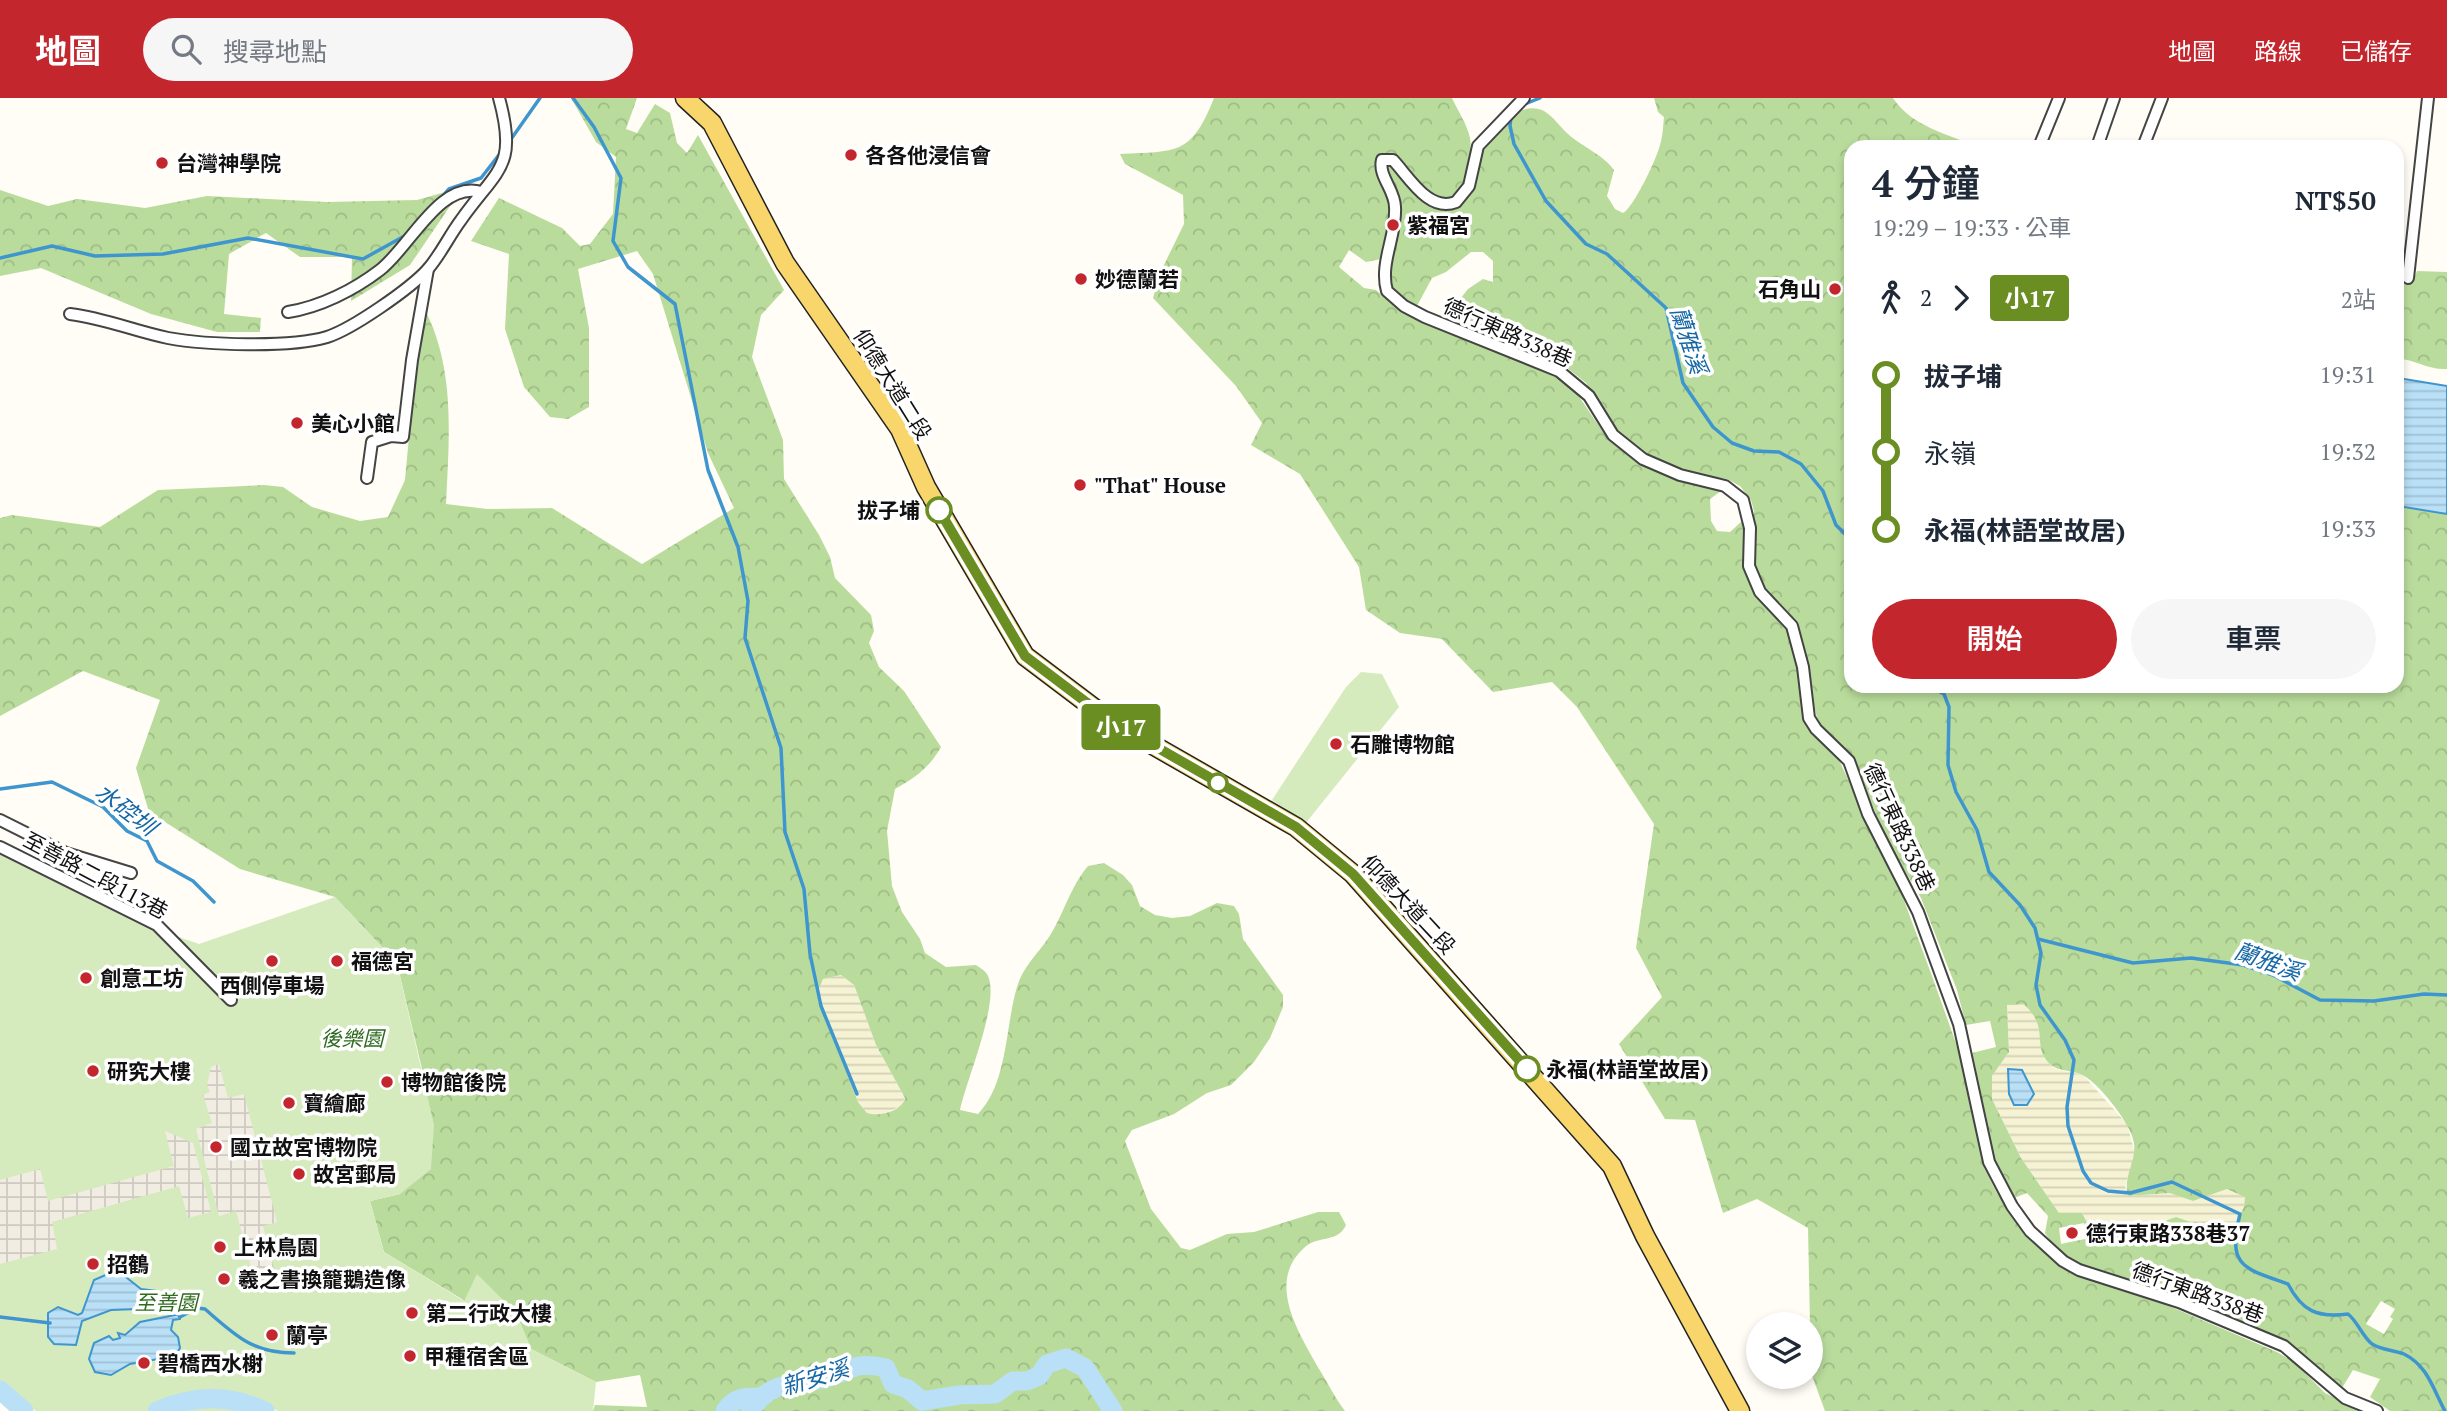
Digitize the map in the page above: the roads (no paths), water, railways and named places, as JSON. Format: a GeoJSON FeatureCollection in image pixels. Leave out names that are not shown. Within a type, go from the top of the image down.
{"type":"FeatureCollection","features":[{"type":"Feature","properties":{"kind":"main road","name":"仰德大道二段"},"geometry":{"type":"LineString","coordinates":[[685,98],[712,123],[785,263],[900,429],[926,487],[1025,656],[1111,721],[1296,827],[1353,874],[1612,1166],[1645,1236],[1740,1411]]}},
{"type":"Feature","properties":{"kind":"street"},"geometry":{"type":"LineString","coordinates":[[70,314],[100,318],[144,333],[217,344],[309,340],[327,337],[355,324],[428,269],[503,165],[507,127],[499,98]]}},
{"type":"Feature","properties":{"kind":"street","name":"德行東路338巷"},"geometry":{"type":"LineString","coordinates":[[1524,98],[1478,146],[1469,186],[1456,202],[1434,202],[1422,193],[1393,160],[1382,160],[1381,169],[1393,195],[1396,211],[1384,271],[1387,291],[1404,306],[1425,317],[1559,371],[1589,396],[1613,435],[1643,459],[1679,475],[1725,486],[1743,500],[1750,527],[1749,566],[1760,592],[1792,626],[1803,667],[1809,718],[1815,729],[1849,761],[1868,814],[1918,912],[1958,1023],[1989,1162],[2012,1206],[2031,1231],[2063,1261],[2079,1270],[2179,1302],[2284,1346],[2345,1398],[2376,1411]]}},
{"type":"Feature","properties":{"kind":"street"},"geometry":{"type":"LineString","coordinates":[[2042,140],[2059,98]]}},
{"type":"Feature","properties":{"kind":"street"},"geometry":{"type":"LineString","coordinates":[[2099,140],[2114,98]]}},
{"type":"Feature","properties":{"kind":"street"},"geometry":{"type":"LineString","coordinates":[[2146,140],[2162,98]]}},
{"type":"Feature","properties":{"kind":"street"},"geometry":{"type":"LineString","coordinates":[[2408,278],[2428,98]]}},
{"type":"Feature","properties":{"kind":"street"},"geometry":{"type":"LineString","coordinates":[[288,312],[305,309],[359,285],[388,263],[443,200],[456,191],[470,189],[481,192]]}},
{"type":"Feature","properties":{"kind":"street"},"geometry":{"type":"LineString","coordinates":[[367,478],[372,442],[391,436],[403,437],[428,269]]}},
{"type":"Feature","properties":{"kind":"street"},"geometry":{"type":"LineString","coordinates":[[0,820],[66,853],[131,873]]}},
{"type":"Feature","properties":{"kind":"street","name":"至善路二段113巷"},"geometry":{"type":"LineString","coordinates":[[0,847],[157,925],[230,1000]]}},
{"type":"Feature","properties":{"kind":"water"},"geometry":{"type":"Polygon","coordinates":[[[2404,379],[2447,386],[2447,514],[2404,507],[2404,379]]]}},
{"type":"Feature","properties":{"kind":"water"},"geometry":{"type":"Polygon","coordinates":[[[2008,1069],[2022,1070],[2034,1094],[2027,1105],[2014,1105],[2009,1094],[2008,1069]]]}},
{"type":"Feature","properties":{"kind":"water"},"geometry":{"type":"Polygon","coordinates":[[[117,1270],[141,1289],[156,1291],[156,1295],[138,1309],[111,1310],[82,1321],[76,1345],[54,1344],[48,1337],[48,1313],[58,1307],[78,1315],[82,1313],[94,1280],[117,1270]]]}},
{"type":"Feature","properties":{"kind":"water"},"geometry":{"type":"Polygon","coordinates":[[[180,1314],[180,1319],[173,1320],[171,1330],[178,1337],[180,1348],[175,1356],[130,1364],[111,1375],[95,1372],[89,1359],[94,1343],[109,1336],[113,1340],[120,1338],[118,1333],[125,1335],[140,1322],[180,1314]]]}},
{"type":"Feature","properties":{"kind":"waterway"},"geometry":{"type":"LineString","coordinates":[[509,142],[540,98]]}},
{"type":"Feature","properties":{"kind":"waterway"},"geometry":{"type":"LineString","coordinates":[[573,98],[594,127],[621,178],[613,241],[628,267],[675,304],[708,470],[738,547],[748,601],[745,638],[781,748],[785,832],[804,889],[810,954],[821,1006],[857,1094]]}},
{"type":"Feature","properties":{"kind":"waterway","name":"蘭雅溪"},"geometry":{"type":"LineString","coordinates":[[1525,104],[1540,98]]}},
{"type":"Feature","properties":{"kind":"waterway","name":"蘭雅溪"},"geometry":{"type":"LineString","coordinates":[[1511,116],[1514,144],[1546,201],[1586,244],[1607,254],[1666,308],[1683,383],[1713,427],[1732,443],[1754,451],[1779,452],[1801,464],[1823,491],[1836,525],[1844,533]]}},
{"type":"Feature","properties":{"kind":"waterway"},"geometry":{"type":"LineString","coordinates":[[441,198],[449,189],[481,178],[502,151]]}},
{"type":"Feature","properties":{"kind":"waterway"},"geometry":{"type":"LineString","coordinates":[[0,258],[52,246],[95,256],[163,254],[248,238],[363,259],[408,234]]}},
{"type":"Feature","properties":{"kind":"waterway","name":"蘭雅溪"},"geometry":{"type":"LineString","coordinates":[[1942,693],[1949,707],[1948,765],[1956,792],[1977,830],[1989,872],[2020,905],[2035,928],[2041,953],[2036,985],[2040,1005],[2065,1040],[2074,1060],[2067,1107],[2068,1126],[2083,1171],[2091,1183],[2108,1191],[2130,1193],[2172,1182],[2240,1214],[2236,1245],[2242,1263],[2260,1274],[2288,1284],[2299,1301],[2312,1311],[2328,1315],[2348,1314],[2372,1344],[2412,1359],[2429,1379],[2445,1411]]}},
{"type":"Feature","properties":{"kind":"waterway","name":"水硿圳"},"geometry":{"type":"LineString","coordinates":[[0,789],[52,782],[103,807],[127,831],[147,841],[157,861],[193,881],[214,902]]}},
{"type":"Feature","properties":{"kind":"waterway","name":"蘭雅溪"},"geometry":{"type":"LineString","coordinates":[[2038,939],[2133,963],[2191,958],[2243,965],[2273,975],[2320,1000],[2374,1001],[2424,994],[2447,995]]}},
{"type":"Feature","properties":{"kind":"waterway"},"geometry":{"type":"LineString","coordinates":[[151,1293],[169,1298],[180,1317],[197,1308],[205,1309],[235,1334],[255,1346],[294,1353]]}},
{"type":"Feature","properties":{"kind":"waterway"},"geometry":{"type":"LineString","coordinates":[[0,1317],[50,1323]]}},
{"type":"Feature","properties":{"kind":"waterway","name":"新安溪"},"geometry":{"type":"LineString","coordinates":[[750,1411],[774,1389],[822,1379],[858,1366],[886,1368],[893,1384],[908,1389],[922,1401],[959,1395],[995,1394],[1013,1381],[1027,1381],[1039,1376],[1047,1364],[1066,1358],[1085,1368],[1113,1411]]}},
{"type":"Feature","properties":{"kind":"waterway","name":"新安溪"},"geometry":{"type":"LineString","coordinates":[[0,1390],[24,1411]]}},
{"type":"Feature","properties":{"kind":"waterway","name":"新安溪"},"geometry":{"type":"LineString","coordinates":[[725,1411],[740,1399],[759,1397]]}},
{"type":"Feature","properties":{"kind":"waterway","name":"新安溪"},"geometry":{"type":"LineString","coordinates":[[157,1411],[198,1399],[224,1399],[265,1411]]}},
{"type":"Feature","properties":{"kind":"place","name":"各各他浸信會"},"geometry":{"type":"Point","coordinates":[851,155]}},
{"type":"Feature","properties":{"kind":"place","name":"台灣神學院"},"geometry":{"type":"Point","coordinates":[162,163]}},
{"type":"Feature","properties":{"kind":"place","name":"紫福宮"},"geometry":{"type":"Point","coordinates":[1393,225]}},
{"type":"Feature","properties":{"kind":"place","name":"妙德蘭若"},"geometry":{"type":"Point","coordinates":[1081,279]}},
{"type":"Feature","properties":{"kind":"place","name":"石角山"},"geometry":{"type":"Point","coordinates":[1835,289]}},
{"type":"Feature","properties":{"kind":"place","name":"美心小館"},"geometry":{"type":"Point","coordinates":[297,423]}},
{"type":"Feature","properties":{"kind":"place","name":"\"That\" House"},"geometry":{"type":"Point","coordinates":[1080,485]}},
{"type":"Feature","properties":{"kind":"place","name":"拔子埔"},"geometry":{"type":"Point","coordinates":[939,510]}},
{"type":"Feature","properties":{"kind":"place","name":"石雕博物館"},"geometry":{"type":"Point","coordinates":[1336,744]}},
{"type":"Feature","properties":{"kind":"place","name":"西側停車場"},"geometry":{"type":"Point","coordinates":[272,961]}},
{"type":"Feature","properties":{"kind":"place","name":"福德宮"},"geometry":{"type":"Point","coordinates":[337,961]}},
{"type":"Feature","properties":{"kind":"place","name":"創意工坊"},"geometry":{"type":"Point","coordinates":[86,978]}},
{"type":"Feature","properties":{"kind":"place","name":"永福(林語堂故居)"},"geometry":{"type":"Point","coordinates":[1527,1069]}},
{"type":"Feature","properties":{"kind":"place","name":"研究大樓"},"geometry":{"type":"Point","coordinates":[93,1071]}},
{"type":"Feature","properties":{"kind":"place","name":"博物館後院"},"geometry":{"type":"Point","coordinates":[387,1082]}},
{"type":"Feature","properties":{"kind":"place","name":"寶繪廊"},"geometry":{"type":"Point","coordinates":[289,1103]}},
{"type":"Feature","properties":{"kind":"place","name":"國立故宮博物院"},"geometry":{"type":"Point","coordinates":[216,1147]}},
{"type":"Feature","properties":{"kind":"place","name":"故宮郵局"},"geometry":{"type":"Point","coordinates":[299,1174]}},
{"type":"Feature","properties":{"kind":"place","name":"德行東路338巷37"},"geometry":{"type":"Point","coordinates":[2072,1233]}},
{"type":"Feature","properties":{"kind":"place","name":"上林鳥園"},"geometry":{"type":"Point","coordinates":[220,1247]}},
{"type":"Feature","properties":{"kind":"place","name":"招鶴"},"geometry":{"type":"Point","coordinates":[93,1264]}},
{"type":"Feature","properties":{"kind":"place","name":"羲之書換籠鵝造像"},"geometry":{"type":"Point","coordinates":[224,1279]}},
{"type":"Feature","properties":{"kind":"place","name":"第二行政大樓"},"geometry":{"type":"Point","coordinates":[412,1313]}},
{"type":"Feature","properties":{"kind":"place","name":"蘭亭"},"geometry":{"type":"Point","coordinates":[272,1335]}},
{"type":"Feature","properties":{"kind":"place","name":"甲種宿舍區"},"geometry":{"type":"Point","coordinates":[410,1356]}},
{"type":"Feature","properties":{"kind":"place","name":"碧橋西水榭"},"geometry":{"type":"Point","coordinates":[144,1363]}},
{"type":"Feature","properties":{"kind":"park label","name":"後樂園"},"geometry":{"type":"Point","coordinates":[352,1038]}},
{"type":"Feature","properties":{"kind":"park label","name":"至善園"},"geometry":{"type":"Point","coordinates":[166,1302]}}]}
